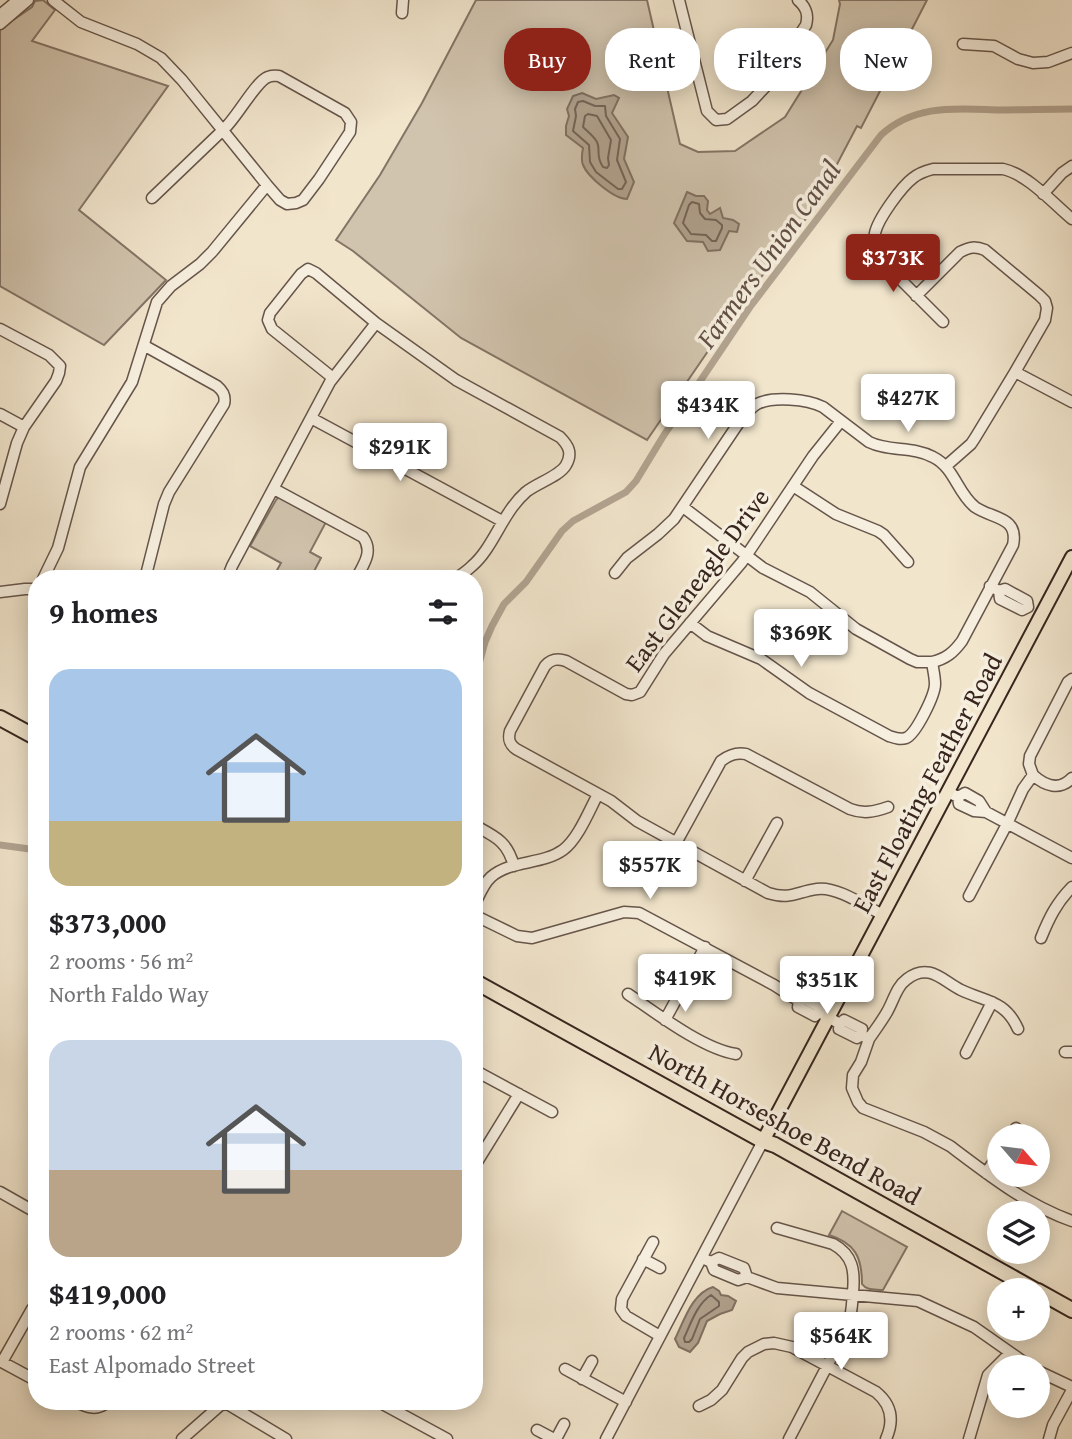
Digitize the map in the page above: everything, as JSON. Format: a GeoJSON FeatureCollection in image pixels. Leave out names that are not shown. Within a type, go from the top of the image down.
{"type":"FeatureCollection","features":[{"type":"Feature","properties":{"kind":"highway"},"geometry":{"type":"LineString","coordinates":[[0,718],[28,733]]}},
{"type":"Feature","properties":{"kind":"highway","name":"North Horseshoe Bend Road"},"geometry":{"type":"LineString","coordinates":[[483,986],[1013,1278]]}},
{"type":"Feature","properties":{"kind":"highway","name":"North Horseshoe Bend Road"},"geometry":{"type":"LineString","coordinates":[[1050,1298],[1072,1310]]}},
{"type":"Feature","properties":{"kind":"main road","name":"East Floating Feather Road"},"geometry":{"type":"LineString","coordinates":[[763,1142],[883,915],[953,794],[1072,557]]}},
{"type":"Feature","properties":{"kind":"street"},"geometry":{"type":"LineString","coordinates":[[0,15],[18,0]]}},
{"type":"Feature","properties":{"kind":"street"},"geometry":{"type":"LineString","coordinates":[[0,24],[28,0]]}},
{"type":"Feature","properties":{"kind":"street"},"geometry":{"type":"LineString","coordinates":[[53,0],[80,22],[137,44],[161,58],[182,80],[223,130],[267,185],[287,204],[303,200],[349,132],[351,122],[345,113],[279,76],[270,75],[261,81],[232,123],[223,130],[152,198]]}},
{"type":"Feature","properties":{"kind":"street"},"geometry":{"type":"LineString","coordinates":[[402,13],[403,0]]}},
{"type":"Feature","properties":{"kind":"street"},"geometry":{"type":"LineString","coordinates":[[679,0],[707,111],[716,120],[727,119],[752,101],[766,86],[806,24],[807,12],[798,0]]}},
{"type":"Feature","properties":{"kind":"street"},"geometry":{"type":"LineString","coordinates":[[963,44],[994,46],[1018,59],[1033,63],[1048,62],[1072,53]]}},
{"type":"Feature","properties":{"kind":"street"},"geometry":{"type":"LineString","coordinates":[[1042,194],[1072,166]]}},
{"type":"Feature","properties":{"kind":"street"},"geometry":{"type":"LineString","coordinates":[[943,322],[885,264],[875,246],[880,219],[908,182],[923,171],[933,169],[1011,170],[1072,219]]}},
{"type":"Feature","properties":{"kind":"street"},"geometry":{"type":"LineString","coordinates":[[47,570],[58,548],[80,467],[132,382],[157,302],[171,286],[212,252],[267,185]]}},
{"type":"Feature","properties":{"kind":"street"},"geometry":{"type":"LineString","coordinates":[[916,296],[960,252],[977,247],[985,250],[1040,295],[1047,308],[1045,320],[971,444],[946,466]]}},
{"type":"Feature","properties":{"kind":"street"},"geometry":{"type":"LineString","coordinates":[[333,378],[272,329],[268,320],[270,313],[301,274],[309,270],[376,323],[456,380],[560,437],[568,445],[570,454],[564,469],[528,491],[514,505],[495,536],[467,570]]}},
{"type":"Feature","properties":{"kind":"street"},"geometry":{"type":"LineString","coordinates":[[230,570],[333,378],[376,323]]}},
{"type":"Feature","properties":{"kind":"street"},"geometry":{"type":"LineString","coordinates":[[0,329],[49,355],[60,366],[56,381],[24,427],[1,497]]}},
{"type":"Feature","properties":{"kind":"street"},"geometry":{"type":"LineString","coordinates":[[145,346],[217,386],[225,394],[224,404],[169,492],[147,570]]}},
{"type":"Feature","properties":{"kind":"street"},"geometry":{"type":"LineString","coordinates":[[1015,372],[1072,402]]}},
{"type":"Feature","properties":{"kind":"street"},"geometry":{"type":"LineString","coordinates":[[615,573],[627,558],[663,530],[683,507],[744,415],[760,403],[773,400],[816,404],[875,445],[932,456],[946,466],[973,506],[1004,520],[1010,525],[1014,536],[995,589],[957,647],[946,657],[932,662],[917,662],[862,633],[810,592],[763,568],[683,507]]}},
{"type":"Feature","properties":{"kind":"street"},"geometry":{"type":"LineString","coordinates":[[0,414],[24,427]]}},
{"type":"Feature","properties":{"kind":"street"},"geometry":{"type":"LineString","coordinates":[[311,418],[502,521]]}},
{"type":"Feature","properties":{"kind":"street","name":"East Gleneagle Drive"},"geometry":{"type":"LineString","coordinates":[[598,794],[516,750],[509,741],[510,731],[545,666],[554,659],[566,661],[626,694],[636,695],[664,654],[746,556],[813,456],[841,421]]}},
{"type":"Feature","properties":{"kind":"street"},"geometry":{"type":"LineString","coordinates":[[793,486],[836,514],[878,531],[908,562]]}},
{"type":"Feature","properties":{"kind":"street"},"geometry":{"type":"LineString","coordinates":[[274,489],[363,537],[368,545],[368,556],[361,570]]}},
{"type":"Feature","properties":{"kind":"street"},"geometry":{"type":"LineString","coordinates":[[0,592],[28,589]]}},
{"type":"Feature","properties":{"kind":"street"},"geometry":{"type":"LineString","coordinates":[[995,589],[1000,598],[1022,610],[1028,607],[1042,614]]}},
{"type":"Feature","properties":{"kind":"street"},"geometry":{"type":"LineString","coordinates":[[691,623],[714,640],[754,656],[809,693],[898,739],[905,738],[915,730],[934,692],[932,662]]}},
{"type":"Feature","properties":{"kind":"street"},"geometry":{"type":"LineString","coordinates":[[1072,679],[1030,756],[1029,764],[1033,775],[1051,786],[1059,787],[1072,778]]}},
{"type":"Feature","properties":{"kind":"street"},"geometry":{"type":"LineString","coordinates":[[676,843],[721,761],[732,754],[747,754],[856,811],[873,812],[888,807]]}},
{"type":"Feature","properties":{"kind":"street"},"geometry":{"type":"LineString","coordinates":[[970,896],[1023,789],[1033,775]]}},
{"type":"Feature","properties":{"kind":"street"},"geometry":{"type":"LineString","coordinates":[[483,889],[497,872],[553,855],[566,848],[598,794],[637,821],[768,893],[793,896],[817,889],[830,889],[883,915]]}},
{"type":"Feature","properties":{"kind":"street"},"geometry":{"type":"LineString","coordinates":[[953,794],[959,804],[974,811],[986,812],[1072,858]]}},
{"type":"Feature","properties":{"kind":"street"},"geometry":{"type":"LineString","coordinates":[[745,881],[777,822]]}},
{"type":"Feature","properties":{"kind":"street"},"geometry":{"type":"LineString","coordinates":[[483,830],[505,844],[514,866]]}},
{"type":"Feature","properties":{"kind":"street"},"geometry":{"type":"LineString","coordinates":[[1041,938],[1050,915],[1072,887]]}},
{"type":"Feature","properties":{"kind":"street"},"geometry":{"type":"LineString","coordinates":[[483,919],[517,936],[531,938],[624,912],[646,916],[799,1001],[803,998],[820,1007],[829,1018],[844,1020],[862,1029],[865,1037],[861,1062],[853,1075],[852,1088],[863,1108],[950,1146],[1041,1209],[1072,1221]]}},
{"type":"Feature","properties":{"kind":"street"},"geometry":{"type":"LineString","coordinates":[[665,1020],[705,947]]}},
{"type":"Feature","properties":{"kind":"street"},"geometry":{"type":"LineString","coordinates":[[865,1037],[886,1014],[899,986],[909,977],[922,972],[935,973],[962,991],[992,1002],[1012,1016],[1018,1029]]}},
{"type":"Feature","properties":{"kind":"street"},"geometry":{"type":"LineString","coordinates":[[628,994],[665,1020],[720,1050],[736,1054]]}},
{"type":"Feature","properties":{"kind":"street"},"geometry":{"type":"LineString","coordinates":[[966,1053],[992,1002]]}},
{"type":"Feature","properties":{"kind":"street"},"geometry":{"type":"LineString","coordinates":[[483,1075],[552,1112]]}},
{"type":"Feature","properties":{"kind":"street"},"geometry":{"type":"LineString","coordinates":[[483,1152],[519,1094]]}},
{"type":"Feature","properties":{"kind":"street","name":"East Floating Feather Road"},"geometry":{"type":"LineString","coordinates":[[606,1439],[660,1336],[706,1260],[763,1142]]}},
{"type":"Feature","properties":{"kind":"street"},"geometry":{"type":"LineString","coordinates":[[0,1192],[28,1208]]}},
{"type":"Feature","properties":{"kind":"street"},"geometry":{"type":"LineString","coordinates":[[777,1228],[833,1244],[847,1254],[854,1269],[848,1326],[789,1439]]}},
{"type":"Feature","properties":{"kind":"street"},"geometry":{"type":"LineString","coordinates":[[653,1242],[622,1299],[621,1309],[626,1316],[660,1336]]}},
{"type":"Feature","properties":{"kind":"street"},"geometry":{"type":"LineString","coordinates":[[643,1259],[660,1268]]}},
{"type":"Feature","properties":{"kind":"street"},"geometry":{"type":"LineString","coordinates":[[706,1260],[714,1270],[738,1280],[747,1277],[777,1288],[918,1301],[974,1327],[1013,1355]]}},
{"type":"Feature","properties":{"kind":"street"},"geometry":{"type":"LineString","coordinates":[[28,1317],[1,1362],[28,1376]]}},
{"type":"Feature","properties":{"kind":"street"},"geometry":{"type":"LineString","coordinates":[[699,1406],[722,1390],[748,1352],[764,1344],[784,1344],[883,1398],[891,1416],[891,1426],[886,1439]]}},
{"type":"Feature","properties":{"kind":"street"},"geometry":{"type":"LineString","coordinates":[[969,1439],[988,1374],[1010,1353]]}},
{"type":"Feature","properties":{"kind":"street"},"geometry":{"type":"LineString","coordinates":[[582,1379],[592,1361]]}},
{"type":"Feature","properties":{"kind":"street"},"geometry":{"type":"LineString","coordinates":[[565,1369],[626,1402]]}},
{"type":"Feature","properties":{"kind":"street"},"geometry":{"type":"LineString","coordinates":[[1049,1439],[1053,1425],[1072,1388],[1050,1377]]}},
{"type":"Feature","properties":{"kind":"street"},"geometry":{"type":"LineString","coordinates":[[182,1439],[214,1410]]}},
{"type":"Feature","properties":{"kind":"street"},"geometry":{"type":"LineString","coordinates":[[237,1410],[286,1439]]}},
{"type":"Feature","properties":{"kind":"street"},"geometry":{"type":"LineString","coordinates":[[395,1410],[447,1439]]}},
{"type":"Feature","properties":{"kind":"street"},"geometry":{"type":"LineString","coordinates":[[537,1430],[555,1439],[564,1424]]}},
{"type":"Feature","properties":{"kind":"shaded area"},"geometry":{"type":"Polygon","coordinates":[[[43,0],[55,10],[32,41],[168,86],[79,210],[166,280],[104,345],[0,286],[0,29],[32,7],[35,1],[43,0]]]}},
{"type":"Feature","properties":{"kind":"shaded area"},"geometry":{"type":"Polygon","coordinates":[[[476,0],[647,0],[653,28],[605,28],[605,91],[668,91],[680,144],[698,152],[735,151],[785,117],[801,91],[826,91],[826,51],[833,40],[839,0],[927,0],[913,28],[840,28],[840,91],[880,91],[861,128],[857,126],[814,208],[739,306],[647,440],[461,338],[336,240],[380,175],[422,103],[476,0]]]}},
{"type":"Feature","properties":{"kind":"shaded area"},"geometry":{"type":"Polygon","coordinates":[[[279,497],[326,522],[310,552],[321,558],[315,570],[277,570],[281,563],[250,546],[279,497]]]}},
{"type":"Feature","properties":{"kind":"shaded area"},"geometry":{"type":"Polygon","coordinates":[[[842,1211],[907,1247],[883,1290],[866,1288],[862,1284],[855,1252],[845,1242],[829,1235],[842,1211]]]}},
{"type":"Feature","properties":{"kind":"water"},"geometry":{"type":"Polygon","coordinates":[[[582,93],[596,99],[614,95],[619,98],[612,113],[628,137],[624,159],[634,182],[627,199],[609,191],[590,175],[582,163],[583,148],[566,135],[569,116],[567,109],[573,96],[582,93]]]}},
{"type":"Feature","properties":{"kind":"water"},"geometry":{"type":"Polygon","coordinates":[[[687,192],[704,196],[708,201],[707,210],[710,214],[720,208],[723,218],[739,224],[737,232],[729,231],[720,250],[708,251],[703,242],[687,241],[674,223],[687,192]]]}},
{"type":"Feature","properties":{"kind":"water"},"geometry":{"type":"Polygon","coordinates":[[[713,1287],[721,1295],[736,1301],[732,1310],[707,1321],[698,1343],[690,1352],[679,1347],[675,1339],[690,1308],[699,1295],[713,1287]]]}},
{"type":"Feature","properties":{"kind":"waterway","name":"Farmers Union Canal"},"geometry":{"type":"LineString","coordinates":[[483,649],[504,604],[526,582],[562,531],[573,521],[626,492],[636,481],[750,307],[881,135],[908,117],[938,110],[1072,109]]}},
{"type":"Feature","properties":{"kind":"waterway","name":"Farmers Union Canal"},"geometry":{"type":"LineString","coordinates":[[0,845],[28,849]]}}]}
